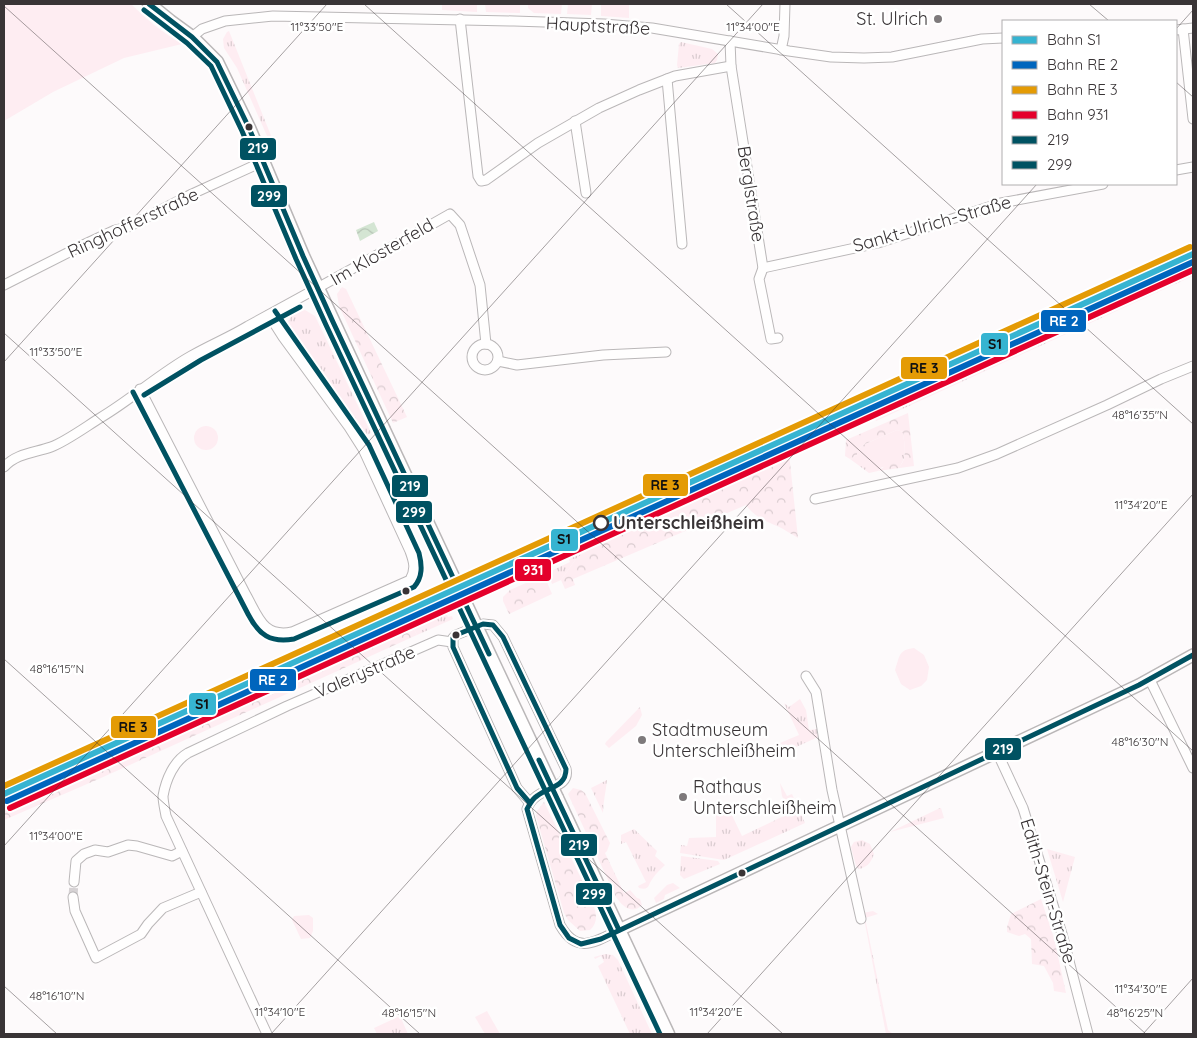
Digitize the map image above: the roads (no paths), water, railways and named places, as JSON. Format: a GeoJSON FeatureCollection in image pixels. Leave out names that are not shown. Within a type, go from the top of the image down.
{"type":"FeatureCollection","features":[{"type":"Feature","properties":{"kind":"main road"},"geometry":{"type":"LineString","coordinates":[[149,4],[192,37],[218,62],[249,128],[262,162],[318,288],[668,1034]]}},
{"type":"Feature","properties":{"kind":"street"},"geometry":{"type":"LineString","coordinates":[[781,50],[784,36],[785,4]]}},
{"type":"Feature","properties":{"kind":"street","name":"Hauptstraße"},"geometry":{"type":"LineString","coordinates":[[192,37],[202,29],[226,21],[273,16],[610,24],[652,28],[830,57],[892,57],[982,38],[1002,38]]}},
{"type":"Feature","properties":{"kind":"street"},"geometry":{"type":"LineString","coordinates":[[460,19],[478,176],[481,181],[486,180],[536,144],[575,121],[639,90],[667,78],[731,66]]}},
{"type":"Feature","properties":{"kind":"street"},"geometry":{"type":"LineString","coordinates":[[1193,28],[1179,29],[1193,119]]}},
{"type":"Feature","properties":{"kind":"street","name":"Berglstraße"},"geometry":{"type":"LineString","coordinates":[[730,41],[731,66],[763,268],[759,279],[771,339],[778,338]]}},
{"type":"Feature","properties":{"kind":"street"},"geometry":{"type":"LineString","coordinates":[[667,78],[682,244]]}},
{"type":"Feature","properties":{"kind":"street"},"geometry":{"type":"LineString","coordinates":[[575,121],[586,193]]}},
{"type":"Feature","properties":{"kind":"street","name":"Ringhofferstraße"},"geometry":{"type":"LineString","coordinates":[[4,285],[85,244],[115,230],[128,227],[192,194],[262,162]]}},
{"type":"Feature","properties":{"kind":"street"},"geometry":{"type":"LineString","coordinates":[[1177,170],[1193,167]]}},
{"type":"Feature","properties":{"kind":"street","name":"Sankt-Ulrich-Straße"},"geometry":{"type":"LineString","coordinates":[[763,268],[878,242],[1001,203],[1098,185]]}},
{"type":"Feature","properties":{"kind":"street","name":"Im Klosterfeld"},"geometry":{"type":"LineString","coordinates":[[4,467],[23,453],[53,446],[103,416],[167,370],[212,343],[246,328],[450,214],[460,226],[480,285],[486,344]]}},
{"type":"Feature","properties":{"kind":"street"},"geometry":{"type":"LineString","coordinates":[[140,389],[262,624],[276,633],[292,632],[410,580],[414,574],[415,563],[363,449],[269,315]]}},
{"type":"Feature","properties":{"kind":"street"},"geometry":{"type":"LineString","coordinates":[[486,344],[496,350],[498,360],[492,368],[486,370],[478,368],[473,363],[472,355],[478,346],[486,344]]}},
{"type":"Feature","properties":{"kind":"street"},"geometry":{"type":"LineString","coordinates":[[498,360],[517,365],[602,355],[666,352]]}},
{"type":"Feature","properties":{"kind":"street"},"geometry":{"type":"LineString","coordinates":[[815,499],[958,468],[1006,450],[1107,405],[1161,378],[1193,366]]}},
{"type":"Feature","properties":{"kind":"street"},"geometry":{"type":"LineString","coordinates":[[529,802],[517,788],[455,654],[452,642],[456,635],[483,624],[493,625],[504,637],[568,775],[565,781],[539,794],[529,802],[527,810],[555,910],[564,932],[573,942],[582,944],[596,941],[842,831],[997,752],[1150,680],[1193,655]]}},
{"type":"Feature","properties":{"kind":"street","name":"Valerystraße"},"geometry":{"type":"LineString","coordinates":[[267,1034],[166,816],[163,798],[169,776],[179,758],[286,706],[438,640],[452,642]]}},
{"type":"Feature","properties":{"kind":"street"},"geometry":{"type":"LineString","coordinates":[[806,676],[816,692],[832,790],[861,918]]}},
{"type":"Feature","properties":{"kind":"street"},"geometry":{"type":"LineString","coordinates":[[1150,680],[1193,768]]}},
{"type":"Feature","properties":{"kind":"street"},"geometry":{"type":"LineString","coordinates":[[1184,751],[1193,746]]}},
{"type":"Feature","properties":{"kind":"street","name":"Edith-Stein-Straße"},"geometry":{"type":"LineString","coordinates":[[997,752],[1023,808],[1062,934],[1088,1034]]}},
{"type":"Feature","properties":{"kind":"street"},"geometry":{"type":"LineString","coordinates":[[74,882],[76,861],[84,854],[95,850],[108,852],[128,845],[172,856],[182,851]]}},
{"type":"Feature","properties":{"kind":"street"},"geometry":{"type":"LineString","coordinates":[[73,897],[75,911],[96,958],[141,934],[163,908],[201,892]]}},
{"type":"Feature","properties":{"kind":"water"},"geometry":{"type":"Polygon","coordinates":[[[374,222],[378,231],[360,241],[356,230],[374,222]]]}},
{"type":"Feature","properties":{"kind":"tunnel"},"geometry":{"type":"LineString","coordinates":[[73,897],[74,882]]}},
{"type":"Feature","properties":{"kind":"rail line","name":"S1"},"geometry":{"type":"LineString","coordinates":[[4,794],[1193,254]]}},
{"type":"Feature","properties":{"kind":"rail line","name":"931"},"geometry":{"type":"LineString","coordinates":[[10,808],[1193,270]]}},
{"type":"Feature","properties":{"kind":"place","name":"St. Ulrich"},"geometry":{"type":"Point","coordinates":[938,19]}},
{"type":"Feature","properties":{"kind":"place","name":"Unterschleißheim"},"geometry":{"type":"Point","coordinates":[601,523]}},
{"type":"Feature","properties":{"kind":"place","name":"Stadtmuseum Unterschleißheim"},"geometry":{"type":"Point","coordinates":[642,740]}},
{"type":"Feature","properties":{"kind":"place","name":"Rathaus Unterschleißheim"},"geometry":{"type":"Point","coordinates":[683,797]}}]}
